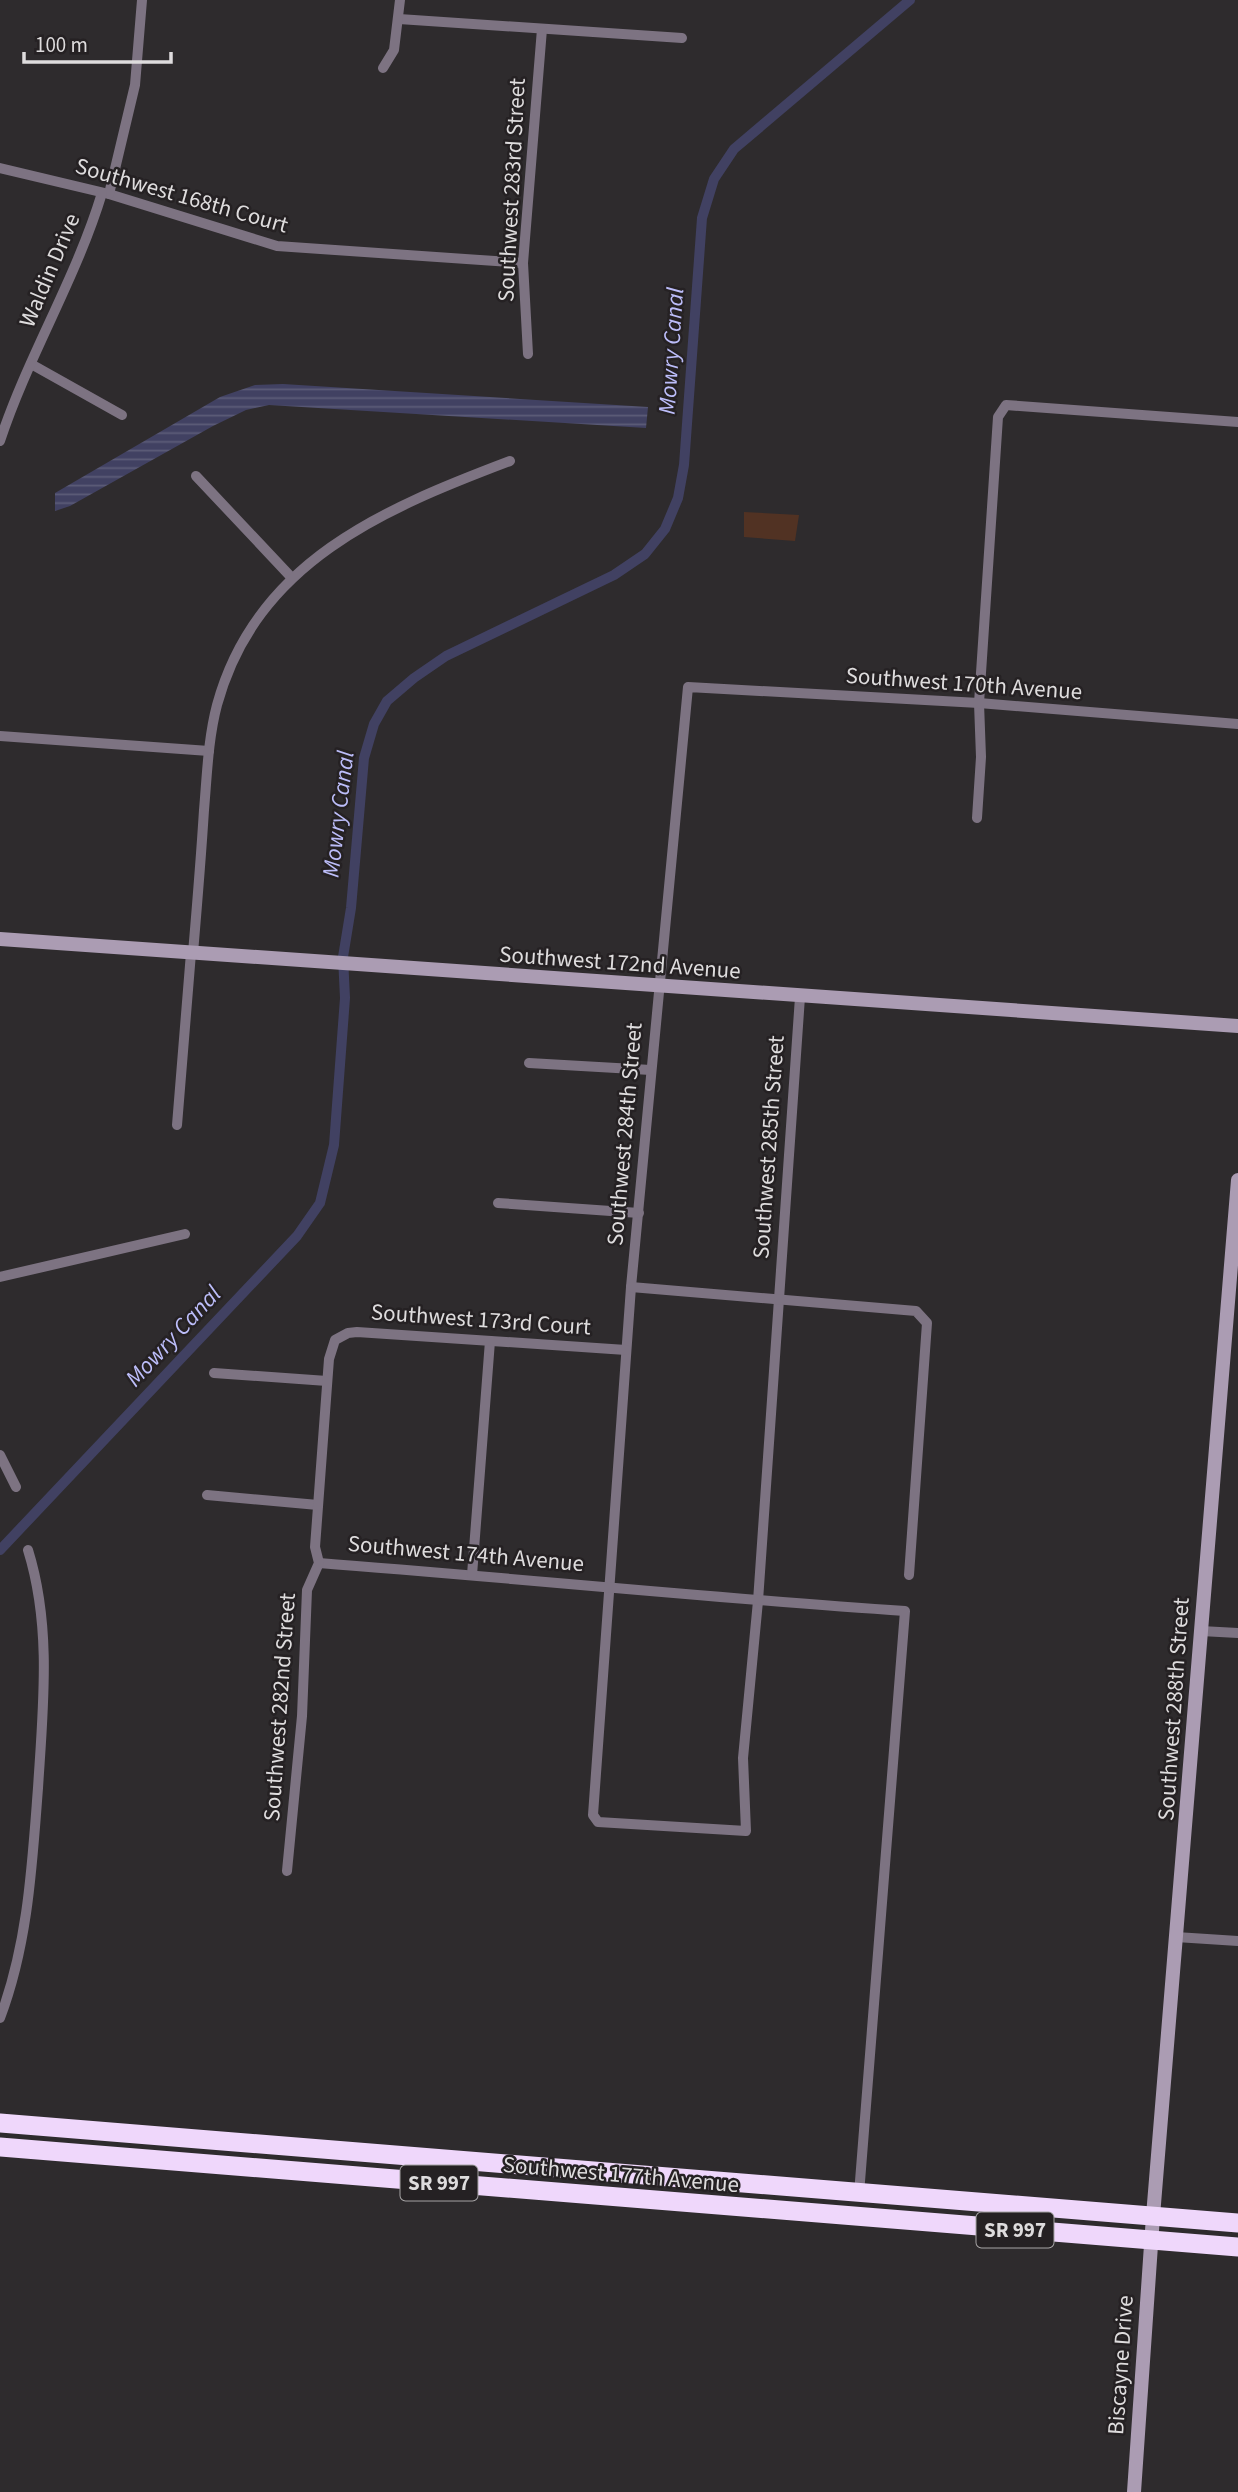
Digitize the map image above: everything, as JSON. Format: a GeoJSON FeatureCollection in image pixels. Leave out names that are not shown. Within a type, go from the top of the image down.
{"type":"FeatureCollection","features":[{"type":"Feature","properties":{"kind":"highway","name":"Southwest 177th Avenue"},"geometry":{"type":"LineString","coordinates":[[0,2123],[1238,2223]]}},
{"type":"Feature","properties":{"kind":"highway"},"geometry":{"type":"LineString","coordinates":[[253,2167],[286,2146]]}},
{"type":"Feature","properties":{"kind":"highway","name":"Southwest 177th Avenue"},"geometry":{"type":"LineString","coordinates":[[0,2147],[1238,2247]]}},
{"type":"Feature","properties":{"kind":"street","name":"Waldin Drive"},"geometry":{"type":"LineString","coordinates":[[0,441],[13,400],[32,364],[106,194],[135,85],[142,0]]}},
{"type":"Feature","properties":{"kind":"street"},"geometry":{"type":"LineString","coordinates":[[383,68],[394,50],[400,0]]}},
{"type":"Feature","properties":{"kind":"street"},"geometry":{"type":"LineString","coordinates":[[399,19],[681,38]]}},
{"type":"Feature","properties":{"kind":"street","name":"Southwest 283rd Street"},"geometry":{"type":"LineString","coordinates":[[528,354],[523,263],[542,29]]}},
{"type":"Feature","properties":{"kind":"street","name":"Southwest 168th Court"},"geometry":{"type":"LineString","coordinates":[[0,168],[106,194],[277,246],[523,263]]}},
{"type":"Feature","properties":{"kind":"street"},"geometry":{"type":"LineString","coordinates":[[32,364],[122,415]]}},
{"type":"Feature","properties":{"kind":"street"},"geometry":{"type":"LineString","coordinates":[[977,818],[981,757],[979,704],[998,417],[1006,405],[1238,422]]}},
{"type":"Feature","properties":{"kind":"street"},"geometry":{"type":"LineString","coordinates":[[177,1125],[209,751],[217,705],[236,655],[258,618],[291,577],[353,531],[461,480],[510,461]]}},
{"type":"Feature","properties":{"kind":"street"},"geometry":{"type":"LineString","coordinates":[[196,476],[291,577]]}},
{"type":"Feature","properties":{"kind":"street","name":"Southwest 170th Avenue"},"geometry":{"type":"LineString","coordinates":[[688,687],[979,704],[1238,724]]}},
{"type":"Feature","properties":{"kind":"street","name":"Southwest 284th Street"},"geometry":{"type":"LineString","coordinates":[[688,687],[626,1350],[593,1815],[598,1822],[746,1831],[743,1758],[758,1601]]}},
{"type":"Feature","properties":{"kind":"street"},"geometry":{"type":"LineString","coordinates":[[0,736],[209,751]]}},
{"type":"Feature","properties":{"kind":"street","name":"Southwest 172nd Avenue"},"geometry":{"type":"LineString","coordinates":[[0,939],[354,966],[1238,1026]]}},
{"type":"Feature","properties":{"kind":"street","name":"Southwest 285th Street"},"geometry":{"type":"LineString","coordinates":[[758,1601],[800,997]]}},
{"type":"Feature","properties":{"kind":"street"},"geometry":{"type":"LineString","coordinates":[[528,1063],[651,1070]]}},
{"type":"Feature","properties":{"kind":"street","name":"Southwest 288th Street"},"geometry":{"type":"LineString","coordinates":[[1152,2241],[1238,1180]]}},
{"type":"Feature","properties":{"kind":"street"},"geometry":{"type":"LineString","coordinates":[[498,1203],[639,1213]]}},
{"type":"Feature","properties":{"kind":"street"},"geometry":{"type":"LineString","coordinates":[[0,1276],[184,1234]]}},
{"type":"Feature","properties":{"kind":"street"},"geometry":{"type":"LineString","coordinates":[[631,1287],[916,1311],[927,1323],[909,1575]]}},
{"type":"Feature","properties":{"kind":"street","name":"Southwest 173rd Court"},"geometry":{"type":"LineString","coordinates":[[335,1340],[348,1333],[357,1332],[626,1350]]}},
{"type":"Feature","properties":{"kind":"street","name":"Southwest 282nd Street"},"geometry":{"type":"LineString","coordinates":[[287,1871],[302,1716],[307,1590],[319,1563],[315,1547],[318,1504],[327,1381],[335,1340]]}},
{"type":"Feature","properties":{"kind":"street"},"geometry":{"type":"LineString","coordinates":[[472,1575],[490,1341]]}},
{"type":"Feature","properties":{"kind":"street"},"geometry":{"type":"LineString","coordinates":[[214,1373],[327,1381]]}},
{"type":"Feature","properties":{"kind":"street"},"geometry":{"type":"LineString","coordinates":[[0,1455],[16,1487]]}},
{"type":"Feature","properties":{"kind":"street"},"geometry":{"type":"LineString","coordinates":[[207,1495],[318,1504]]}},
{"type":"Feature","properties":{"kind":"street"},"geometry":{"type":"LineString","coordinates":[[0,2018],[14,1974],[29,1898],[46,1679],[37,1578],[28,1550]]}},
{"type":"Feature","properties":{"kind":"street","name":"Southwest 174th Avenue"},"geometry":{"type":"LineString","coordinates":[[319,1563],[905,1611],[859,2194]]}},
{"type":"Feature","properties":{"kind":"street"},"geometry":{"type":"LineString","coordinates":[[1201,1631],[1238,1633]]}},
{"type":"Feature","properties":{"kind":"street"},"geometry":{"type":"LineString","coordinates":[[1176,1937],[1238,1941]]}},
{"type":"Feature","properties":{"kind":"street","name":"Biscayne Drive"},"geometry":{"type":"LineString","coordinates":[[1134,2492],[1152,2241]]}},
{"type":"Feature","properties":{"kind":"shaded area"},"geometry":{"type":"Polygon","coordinates":[[[744,512],[799,515],[795,541],[744,537],[744,512]]]}},
{"type":"Feature","properties":{"kind":"water"},"geometry":{"type":"Polygon","coordinates":[[[283,384],[648,407],[646,428],[269,405],[246,410],[213,426],[70,506],[55,511],[55,493],[220,397],[255,385],[283,384]]]}},
{"type":"Feature","properties":{"kind":"waterway","name":"Mowry Canal"},"geometry":{"type":"LineString","coordinates":[[0,1550],[297,1236],[320,1203],[334,1145],[345,998],[343,957],[351,908],[364,758],[374,724],[387,701],[446,656],[614,575],[645,554],[665,529],[678,498],[684,465],[702,218],[714,179],[734,149],[910,0]]}}]}
